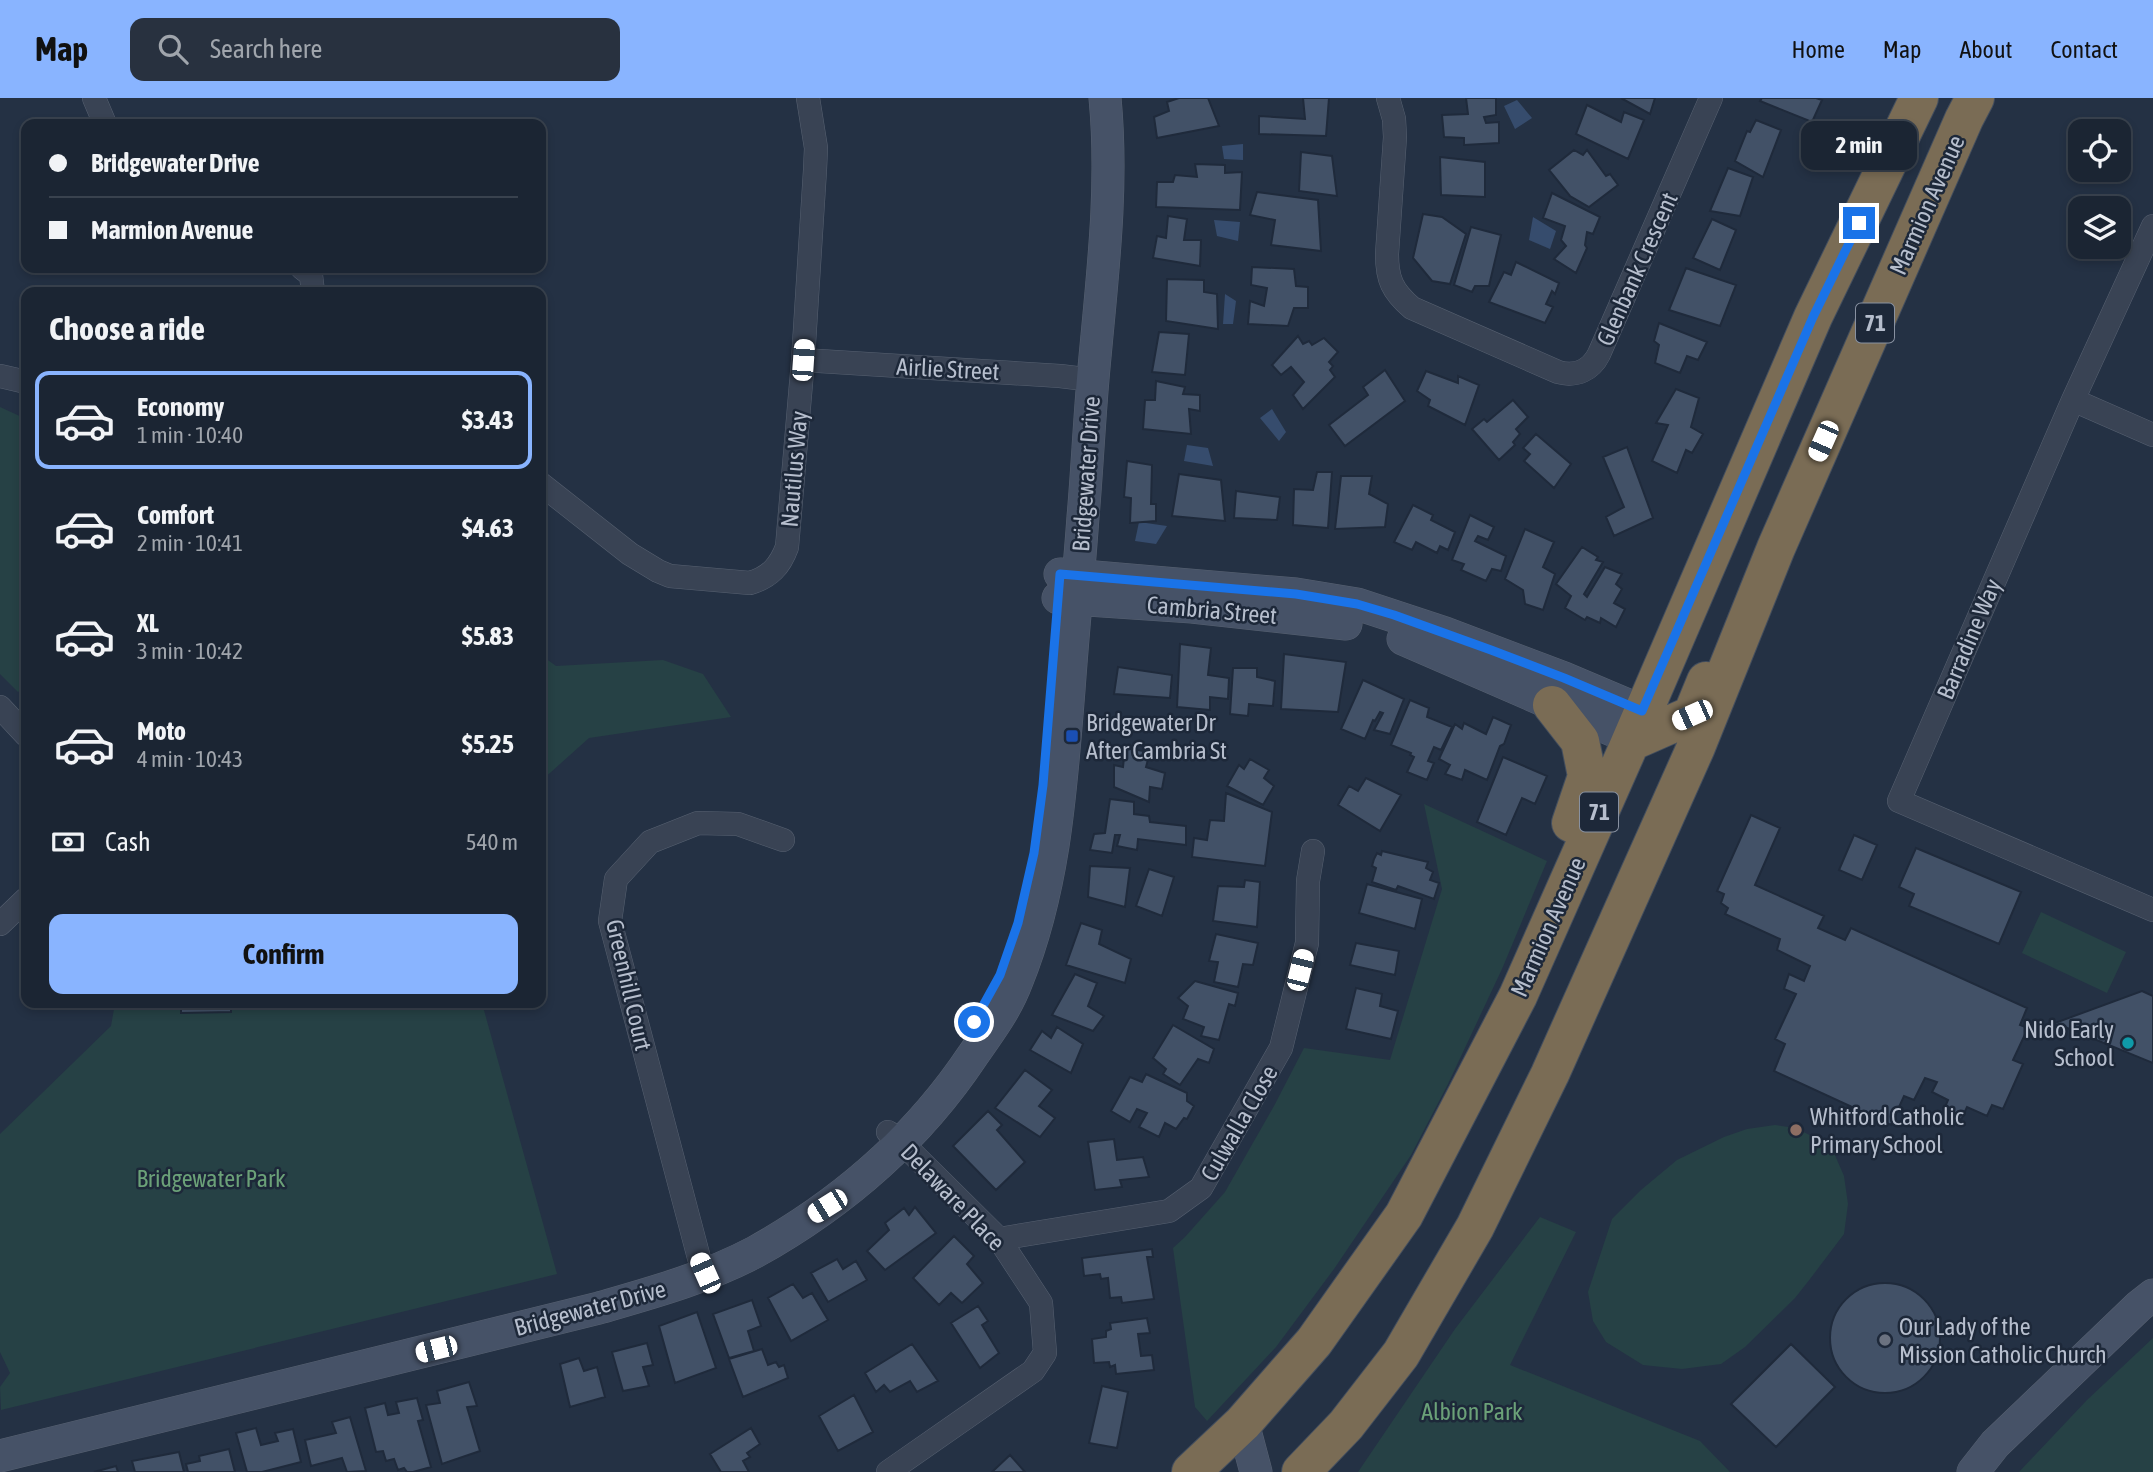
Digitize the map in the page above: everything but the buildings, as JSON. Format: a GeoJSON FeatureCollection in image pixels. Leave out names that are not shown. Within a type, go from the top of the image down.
{"type":"FeatureCollection","features":[{"type":"Feature","properties":{"kind":"highway","name":"Marmion Avenue"},"geometry":{"type":"LineString","coordinates":[[1191,1472],[1243,1423],[1314,1342],[1404,1215],[1518,996],[1640,731],[1813,317],[1919,98]]}},
{"type":"Feature","properties":{"kind":"highway","name":"Marmion Avenue"},"geometry":{"type":"LineString","coordinates":[[1301,1472],[1346,1425],[1401,1354],[1475,1227],[1550,1074],[1696,747],[1793,511],[1975,98]]}},
{"type":"Feature","properties":{"kind":"highway"},"geometry":{"type":"LineString","coordinates":[[1661,826],[1671,774],[1640,731],[1692,715],[1752,573],[1793,511]]}},
{"type":"Feature","properties":{"kind":"highway"},"geometry":{"type":"LineString","coordinates":[[1536,955],[1526,926],[1573,819],[1587,776],[1580,741],[1552,705]]}},
{"type":"Feature","properties":{"kind":"highway"},"geometry":{"type":"LineString","coordinates":[[1338,1472],[1406,1376],[1401,1354]]}},
{"type":"Feature","properties":{"kind":"street"},"geometry":{"type":"LineString","coordinates":[[94,98],[103,119]]}},
{"type":"Feature","properties":{"kind":"street","name":"Nautilus Way"},"geometry":{"type":"LineString","coordinates":[[546,488],[630,554],[670,576],[750,583],[773,572],[783,559],[788,547],[816,148],[808,98]]}},
{"type":"Feature","properties":{"kind":"street","name":"Bridgewater Drive"},"geometry":{"type":"LineString","coordinates":[[0,1457],[662,1290],[800,1203],[895,1138],[962,1043],[1000,975],[1018,923],[1034,853],[1069,587],[1083,379],[1080,327],[1090,180],[1086,98]]}},
{"type":"Feature","properties":{"kind":"street","name":"Bridgewater Drive"},"geometry":{"type":"LineString","coordinates":[[1083,379],[1100,314],[1108,180],[1105,98]]}},
{"type":"Feature","properties":{"kind":"street","name":"Glenbank Crescent"},"geometry":{"type":"LineString","coordinates":[[1388,98],[1394,119],[1395,137],[1387,254],[1390,281],[1412,308],[1567,374],[1578,373],[1595,362],[1711,98]]}},
{"type":"Feature","properties":{"kind":"street","name":"Barradine Way"},"geometry":{"type":"LineString","coordinates":[[2152,907],[1899,801],[2073,400],[2153,226]]}},
{"type":"Feature","properties":{"kind":"street","name":"Airlie Street"},"geometry":{"type":"LineString","coordinates":[[803,360],[1083,379]]}},
{"type":"Feature","properties":{"kind":"street"},"geometry":{"type":"LineString","coordinates":[[0,376],[21,381]]}},
{"type":"Feature","properties":{"kind":"street"},"geometry":{"type":"LineString","coordinates":[[2073,400],[2153,435]]}},
{"type":"Feature","properties":{"kind":"street","name":"Cambria Street"},"geometry":{"type":"LineString","coordinates":[[1069,587],[1296,594],[1357,604],[1445,633],[1564,678],[1640,731]]}},
{"type":"Feature","properties":{"kind":"street","name":"Cambria Street"},"geometry":{"type":"LineString","coordinates":[[1069,587],[1192,607],[1331,621],[1370,629],[1412,643],[1552,705],[1640,731]]}},
{"type":"Feature","properties":{"kind":"street"},"geometry":{"type":"LineString","coordinates":[[0,707],[21,729]]}},
{"type":"Feature","properties":{"kind":"street","name":"Greenhill Court"},"geometry":{"type":"LineString","coordinates":[[702,1266],[610,921],[616,879],[650,842],[698,823],[738,824],[783,840]]}},
{"type":"Feature","properties":{"kind":"street","name":"Culwalla Close"},"geometry":{"type":"LineString","coordinates":[[999,1239],[1168,1211],[1201,1188],[1281,1048],[1307,943],[1308,881],[1313,851]]}},
{"type":"Feature","properties":{"kind":"street"},"geometry":{"type":"LineString","coordinates":[[0,924],[21,904]]}},
{"type":"Feature","properties":{"kind":"street","name":"Delaware Place"},"geometry":{"type":"LineString","coordinates":[[888,1472],[1033,1371],[1045,1353],[1041,1303],[999,1239],[895,1138]]}},
{"type":"Feature","properties":{"kind":"street","name":"Bridgewater Drive"},"geometry":{"type":"LineString","coordinates":[[0,1437],[619,1284],[702,1266]]}},
{"type":"Feature","properties":{"kind":"street"},"geometry":{"type":"LineString","coordinates":[[1973,1472],[1995,1444],[2120,1323],[2153,1295]]}},
{"type":"Feature","properties":{"kind":"street"},"geometry":{"type":"LineString","coordinates":[[1996,1472],[2011,1452],[2153,1317]]}},
{"type":"Feature","properties":{"kind":"street"},"geometry":{"type":"LineString","coordinates":[[1243,1423],[1256,1472]]}},
{"type":"Feature","properties":{"kind":"green space"},"geometry":{"type":"Polygon","coordinates":[[[0,407],[21,417],[21,690],[18,692],[0,674],[0,407]]]}},
{"type":"Feature","properties":{"kind":"green space"},"geometry":{"type":"Polygon","coordinates":[[[546,659],[556,666],[663,660],[703,674],[731,717],[589,738],[546,777],[546,659]]]}},
{"type":"Feature","properties":{"kind":"green space"},"geometry":{"type":"Polygon","coordinates":[[[1424,804],[1547,861],[1502,969],[1411,1155],[1334,1269],[1276,1347],[1207,1421],[1195,1407],[1173,1248],[1225,1192],[1304,1048],[1390,1060],[1442,889],[1424,804]]]}},
{"type":"Feature","properties":{"kind":"green space"},"geometry":{"type":"Polygon","coordinates":[[[2041,912],[2126,952],[2107,993],[2022,953],[2041,912]]]}},
{"type":"Feature","properties":{"kind":"green space","name":"Bridgewater Park"},"geometry":{"type":"Polygon","coordinates":[[[483,1008],[557,1274],[1,1410],[0,1387],[10,1373],[0,1352],[0,1134],[111,1026],[114,1009],[483,1008]]]}},
{"type":"Feature","properties":{"kind":"green space"},"geometry":{"type":"Polygon","coordinates":[[[1775,1125],[1796,1128],[1819,1140],[1834,1153],[1844,1176],[1848,1204],[1844,1234],[1810,1279],[1795,1298],[1745,1347],[1721,1364],[1682,1369],[1643,1365],[1606,1342],[1593,1321],[1588,1292],[1612,1219],[1677,1160],[1724,1137],[1747,1129],[1775,1125]]]}},
{"type":"Feature","properties":{"kind":"green space","name":"Albion Park"},"geometry":{"type":"Polygon","coordinates":[[[1540,1217],[1576,1232],[1510,1365],[1700,1441],[1730,1472],[1358,1472],[1455,1329],[1540,1217]]]}},
{"type":"Feature","properties":{"kind":"green space"},"geometry":{"type":"Polygon","coordinates":[[[2153,1338],[2153,1472],[2019,1472],[2087,1400],[2153,1338]]]}},
{"type":"Feature","properties":{"kind":"water"},"geometry":{"type":"Polygon","coordinates":[[[1517,100],[1532,118],[1515,129],[1504,106],[1517,100]]]}},
{"type":"Feature","properties":{"kind":"water"},"geometry":{"type":"Polygon","coordinates":[[[1243,144],[1243,160],[1224,159],[1222,146],[1243,144]]]}},
{"type":"Feature","properties":{"kind":"water"},"geometry":{"type":"Polygon","coordinates":[[[1533,217],[1556,231],[1550,249],[1529,240],[1533,217]]]}},
{"type":"Feature","properties":{"kind":"water"},"geometry":{"type":"Polygon","coordinates":[[[1214,220],[1240,222],[1238,241],[1217,236],[1214,220]]]}},
{"type":"Feature","properties":{"kind":"water"},"geometry":{"type":"Polygon","coordinates":[[[1225,294],[1236,301],[1233,324],[1223,324],[1225,294]]]}},
{"type":"Feature","properties":{"kind":"water"},"geometry":{"type":"Polygon","coordinates":[[[1272,409],[1286,432],[1279,441],[1260,418],[1272,409]]]}},
{"type":"Feature","properties":{"kind":"water"},"geometry":{"type":"Polygon","coordinates":[[[1187,445],[1208,448],[1213,466],[1184,461],[1187,445]]]}},
{"type":"Feature","properties":{"kind":"water"},"geometry":{"type":"Polygon","coordinates":[[[1139,522],[1167,526],[1156,544],[1135,541],[1139,522]]]}},
{"type":"Feature","properties":{"kind":"place","name":"Bridgewater Dr After Cambria St"},"geometry":{"type":"Point","coordinates":[1072,736]}},
{"type":"Feature","properties":{"kind":"place","name":"Nido Early School"},"geometry":{"type":"Point","coordinates":[2128,1043]}},
{"type":"Feature","properties":{"kind":"place","name":"Whitford Catholic Primary School"},"geometry":{"type":"Point","coordinates":[1796,1130]}},
{"type":"Feature","properties":{"kind":"place","name":"Our Lady of the Mission Catholic Church"},"geometry":{"type":"Point","coordinates":[1885,1340]}},
{"type":"Feature","properties":{"kind":"route"},"geometry":{"type":"LineString","coordinates":[[974,1022],[1000,975],[1018,923],[1034,853],[1043,785],[1060,574],[1296,594],[1357,604],[1491,650],[1642,711],[1813,317],[1859,223]]}}]}
